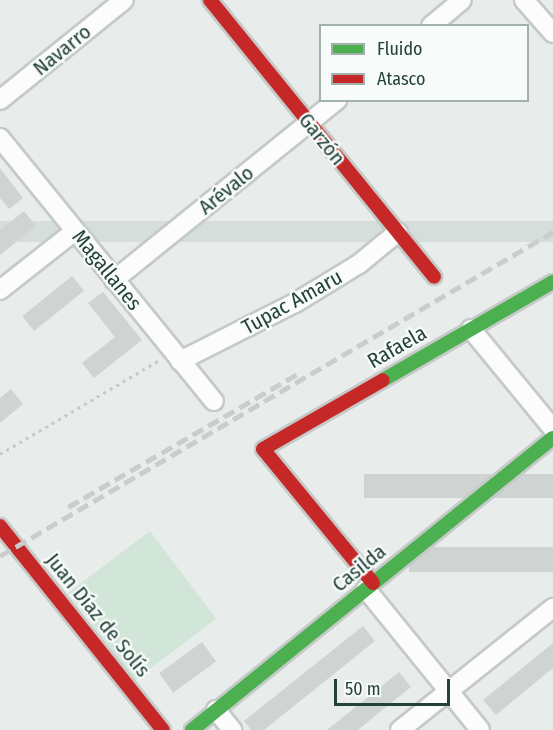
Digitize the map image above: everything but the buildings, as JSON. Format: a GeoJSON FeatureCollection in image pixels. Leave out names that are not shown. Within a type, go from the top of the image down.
{"type":"FeatureCollection","features":[{"type":"Feature","properties":{"kind":"street","name":"Navarro"},"geometry":{"type":"LineString","coordinates":[[0,100],[124,0]]}},
{"type":"Feature","properties":{"kind":"street","name":"Garzón"},"geometry":{"type":"LineString","coordinates":[[210,0],[434,277]]}},
{"type":"Feature","properties":{"kind":"street"},"geometry":{"type":"LineString","coordinates":[[433,24],[462,0]]}},
{"type":"Feature","properties":{"kind":"street"},"geometry":{"type":"LineString","coordinates":[[524,0],[553,33]]}},
{"type":"Feature","properties":{"kind":"street","name":"Arévalo"},"geometry":{"type":"LineString","coordinates":[[114,280],[336,102]]}},
{"type":"Feature","properties":{"kind":"street","name":"Magallanes"},"geometry":{"type":"LineString","coordinates":[[0,138],[214,401]]}},
{"type":"Feature","properties":{"kind":"street"},"geometry":{"type":"LineString","coordinates":[[0,290],[75,231]]}},
{"type":"Feature","properties":{"kind":"street","name":"Tupac Amaru"},"geometry":{"type":"LineString","coordinates":[[176,356],[295,303],[359,264],[398,232]]}},
{"type":"Feature","properties":{"kind":"street","name":"Rafaela"},"geometry":{"type":"LineString","coordinates":[[370,586],[263,449],[553,282]]}},
{"type":"Feature","properties":{"kind":"street"},"geometry":{"type":"LineString","coordinates":[[471,329],[553,429]]}},
{"type":"Feature","properties":{"kind":"street","name":"Casilda"},"geometry":{"type":"LineString","coordinates":[[192,730],[553,438]]}},
{"type":"Feature","properties":{"kind":"street","name":"Juan Díaz de Solís"},"geometry":{"type":"LineString","coordinates":[[0,526],[163,730]]}},
{"type":"Feature","properties":{"kind":"street"},"geometry":{"type":"LineString","coordinates":[[370,586],[480,730]]}},
{"type":"Feature","properties":{"kind":"street"},"geometry":{"type":"LineString","coordinates":[[400,730],[553,608]]}},
{"type":"Feature","properties":{"kind":"street"},"geometry":{"type":"LineString","coordinates":[[216,710],[232,730]]}},
{"type":"Feature","properties":{"kind":"path"},"geometry":{"type":"LineString","coordinates":[[0,454],[176,356]]}},
{"type":"Feature","properties":{"kind":"shaded area"},"geometry":{"type":"Polygon","coordinates":[[[0,221],[553,221],[553,242],[0,242],[0,221]]]}},
{"type":"Feature","properties":{"kind":"green space"},"geometry":{"type":"Polygon","coordinates":[[[150,531],[216,619],[135,680],[69,592],[150,531]]]}},
{"type":"Feature","properties":{"kind":"railway"},"geometry":{"type":"LineString","coordinates":[[0,556],[553,232]]}},
{"type":"Feature","properties":{"kind":"railway"},"geometry":{"type":"LineString","coordinates":[[68,507],[299,373]]}},
{"type":"Feature","properties":{"kind":"traffic: fast"},"geometry":{"type":"LineString","coordinates":[[383,380],[553,282]]}},
{"type":"Feature","properties":{"kind":"traffic: fast"},"geometry":{"type":"LineString","coordinates":[[192,730],[553,438]]}},
{"type":"Feature","properties":{"kind":"traffic: jam"},"geometry":{"type":"LineString","coordinates":[[210,0],[434,277]]}},
{"type":"Feature","properties":{"kind":"traffic: jam"},"geometry":{"type":"LineString","coordinates":[[373,583],[263,449],[383,380]]}},
{"type":"Feature","properties":{"kind":"traffic: jam"},"geometry":{"type":"LineString","coordinates":[[0,526],[163,730]]}}]}
